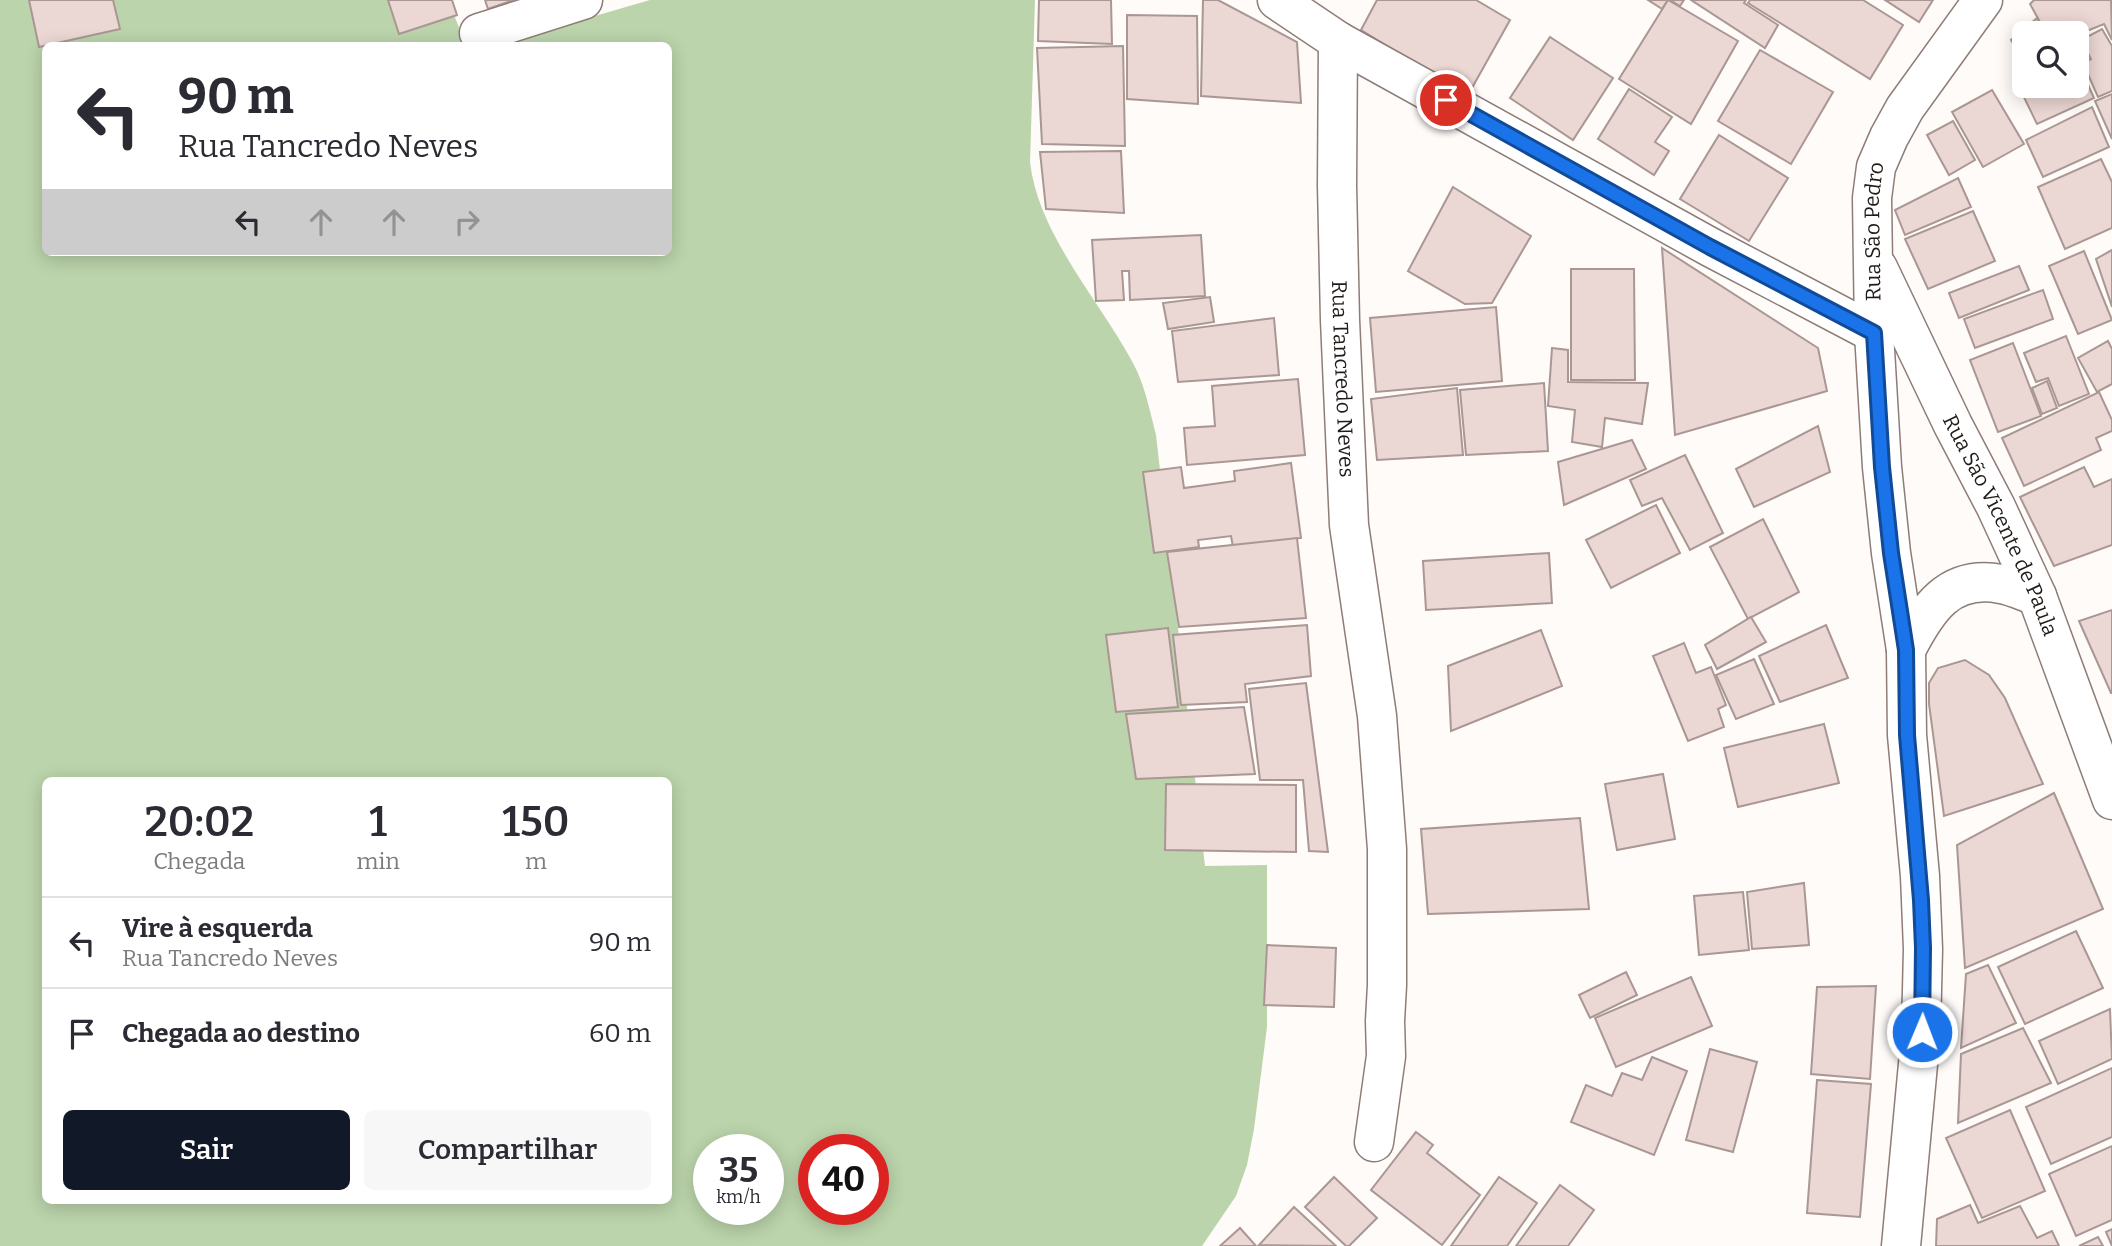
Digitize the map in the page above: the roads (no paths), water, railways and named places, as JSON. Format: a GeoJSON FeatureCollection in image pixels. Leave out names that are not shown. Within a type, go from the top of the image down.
{"type":"FeatureCollection","features":[{"type":"Feature","properties":{"kind":"street"},"geometry":{"type":"LineString","coordinates":[[479,33],[583,0]]}},
{"type":"Feature","properties":{"kind":"street"},"geometry":{"type":"LineString","coordinates":[[1277,0],[1338,41],[1710,247],[1874,333]]}},
{"type":"Feature","properties":{"kind":"street","name":"Rua São Pedro"},"geometry":{"type":"LineString","coordinates":[[1901,1246],[1922,1032],[1923,948],[1920,876],[1907,735],[1906,650],[1891,553],[1882,467],[1874,333],[1872,198],[1876,167],[1905,108],[1983,0]]}},
{"type":"Feature","properties":{"kind":"street","name":"Rua Tancredo Neves"},"geometry":{"type":"LineString","coordinates":[[1338,41],[1337,212],[1349,525],[1377,716],[1387,849],[1386,1056],[1374,1142]]}},
{"type":"Feature","properties":{"kind":"street","name":"Rua São Vicente de Paula"},"geometry":{"type":"LineString","coordinates":[[1873,257],[2037,596],[2112,800]]}},
{"type":"Feature","properties":{"kind":"street"},"geometry":{"type":"LineString","coordinates":[[1906,650],[1928,611],[1946,594],[1963,584],[1983,582],[2004,585],[2037,596]]}}]}
